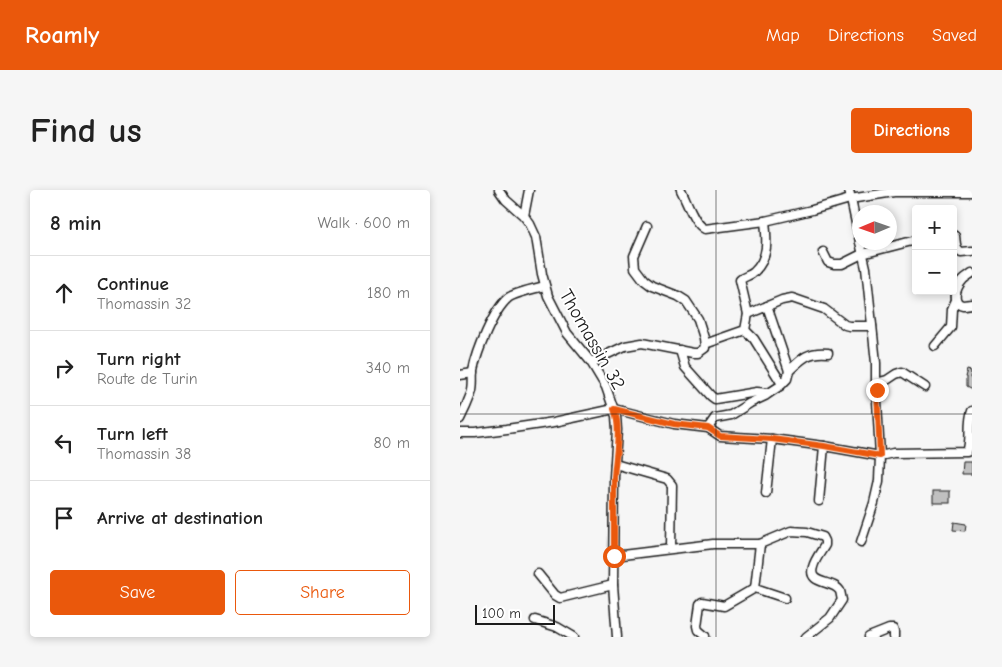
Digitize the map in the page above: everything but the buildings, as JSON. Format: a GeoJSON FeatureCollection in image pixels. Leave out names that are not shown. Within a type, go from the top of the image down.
{"type":"FeatureCollection","features":[{"type":"Feature","properties":{"kind":"street","name":"Thomassin 32"},"geometry":{"type":"LineString","coordinates":[[499,190],[506,200],[530,224],[536,237],[537,251],[548,296],[567,333],[591,362],[606,387],[616,416],[614,636]]}},
{"type":"Feature","properties":{"kind":"street"},"geometry":{"type":"LineString","coordinates":[[524,216],[529,190]]}},
{"type":"Feature","properties":{"kind":"street"},"geometry":{"type":"LineString","coordinates":[[681,190],[697,223],[702,228],[709,229],[765,221],[850,199],[894,192],[972,192]]}},
{"type":"Feature","properties":{"kind":"street"},"geometry":{"type":"LineString","coordinates":[[848,190],[852,208]]}},
{"type":"Feature","properties":{"kind":"street"},"geometry":{"type":"LineString","coordinates":[[745,330],[748,314],[740,280],[753,273],[764,260],[767,250],[765,221]]}},
{"type":"Feature","properties":{"kind":"street"},"geometry":{"type":"LineString","coordinates":[[591,362],[625,346],[642,343],[698,353],[705,348],[698,319],[686,301],[652,286],[644,280],[635,268],[634,256],[647,226]]}},
{"type":"Feature","properties":{"kind":"street"},"geometry":{"type":"LineString","coordinates":[[823,252],[828,262],[842,264],[862,254],[912,241]]}},
{"type":"Feature","properties":{"kind":"street"},"geometry":{"type":"LineString","coordinates":[[957,248],[961,252],[972,251]]}},
{"type":"Feature","properties":{"kind":"street"},"geometry":{"type":"LineString","coordinates":[[861,250],[866,268],[876,363],[880,456],[879,481],[861,542]]}},
{"type":"Feature","properties":{"kind":"street"},"geometry":{"type":"LineString","coordinates":[[935,346],[951,327],[952,309],[963,279],[972,274]]}},
{"type":"Feature","properties":{"kind":"street"},"geometry":{"type":"LineString","coordinates":[[460,419],[472,393],[473,373],[480,346],[502,304],[510,296],[545,286]]}},
{"type":"Feature","properties":{"kind":"street"},"geometry":{"type":"LineString","coordinates":[[748,314],[782,300],[792,298],[824,309],[846,325],[872,326]]}},
{"type":"Feature","properties":{"kind":"street"},"geometry":{"type":"LineString","coordinates":[[956,300],[963,305],[972,304]]}},
{"type":"Feature","properties":{"kind":"street"},"geometry":{"type":"LineString","coordinates":[[767,306],[789,371]]}},
{"type":"Feature","properties":{"kind":"street"},"geometry":{"type":"LineString","coordinates":[[705,344],[745,330]]}},
{"type":"Feature","properties":{"kind":"street"},"geometry":{"type":"LineString","coordinates":[[745,330],[754,339],[782,384]]}},
{"type":"Feature","properties":{"kind":"street"},"geometry":{"type":"LineString","coordinates":[[680,350],[685,367],[715,399],[757,392],[769,392]]}},
{"type":"Feature","properties":{"kind":"street"},"geometry":{"type":"LineString","coordinates":[[708,428],[715,418],[732,415],[782,384],[787,379],[789,371],[798,361],[812,353],[828,353]]}},
{"type":"Feature","properties":{"kind":"street"},"geometry":{"type":"LineString","coordinates":[[876,383],[887,380],[902,372],[925,387]]}},
{"type":"Feature","properties":{"kind":"street"},"geometry":{"type":"LineString","coordinates":[[460,375],[473,373]]}},
{"type":"Feature","properties":{"kind":"street"},"geometry":{"type":"LineString","coordinates":[[460,433],[475,433],[554,422],[614,409],[674,424],[708,428],[720,436],[772,439],[880,456],[893,453],[969,453],[969,420],[972,411]]}},
{"type":"Feature","properties":{"kind":"street"},"geometry":{"type":"LineString","coordinates":[[766,493],[772,439]]}},
{"type":"Feature","properties":{"kind":"street"},"geometry":{"type":"LineString","coordinates":[[820,501],[824,446]]}},
{"type":"Feature","properties":{"kind":"street"},"geometry":{"type":"LineString","coordinates":[[615,464],[668,479],[672,485],[671,548]]}},
{"type":"Feature","properties":{"kind":"street"},"geometry":{"type":"LineString","coordinates":[[614,556],[713,544],[760,544],[791,532],[807,532],[823,537],[825,545],[812,568],[812,574],[815,579],[833,585],[840,590],[842,600],[830,618],[806,637]]}},
{"type":"Feature","properties":{"kind":"street"},"geometry":{"type":"LineString","coordinates":[[755,588],[760,544]]}},
{"type":"Feature","properties":{"kind":"street"},"geometry":{"type":"LineString","coordinates":[[538,574],[555,595],[560,598],[613,585]]}},
{"type":"Feature","properties":{"kind":"street"},"geometry":{"type":"LineString","coordinates":[[705,636],[698,630],[697,626],[700,604],[704,602],[724,606],[755,588],[784,598]]}},
{"type":"Feature","properties":{"kind":"street"},"geometry":{"type":"LineString","coordinates":[[534,620],[557,627],[574,637]]}},
{"type":"Feature","properties":{"kind":"street"},"geometry":{"type":"LineString","coordinates":[[869,637],[889,629],[893,633]]}},
{"type":"Feature","properties":{"kind":"route"},"geometry":{"type":"LineString","coordinates":[[614,556],[614,477],[617,430],[614,409],[674,424],[708,428],[720,436],[772,439],[880,456],[877,390]]}}]}
